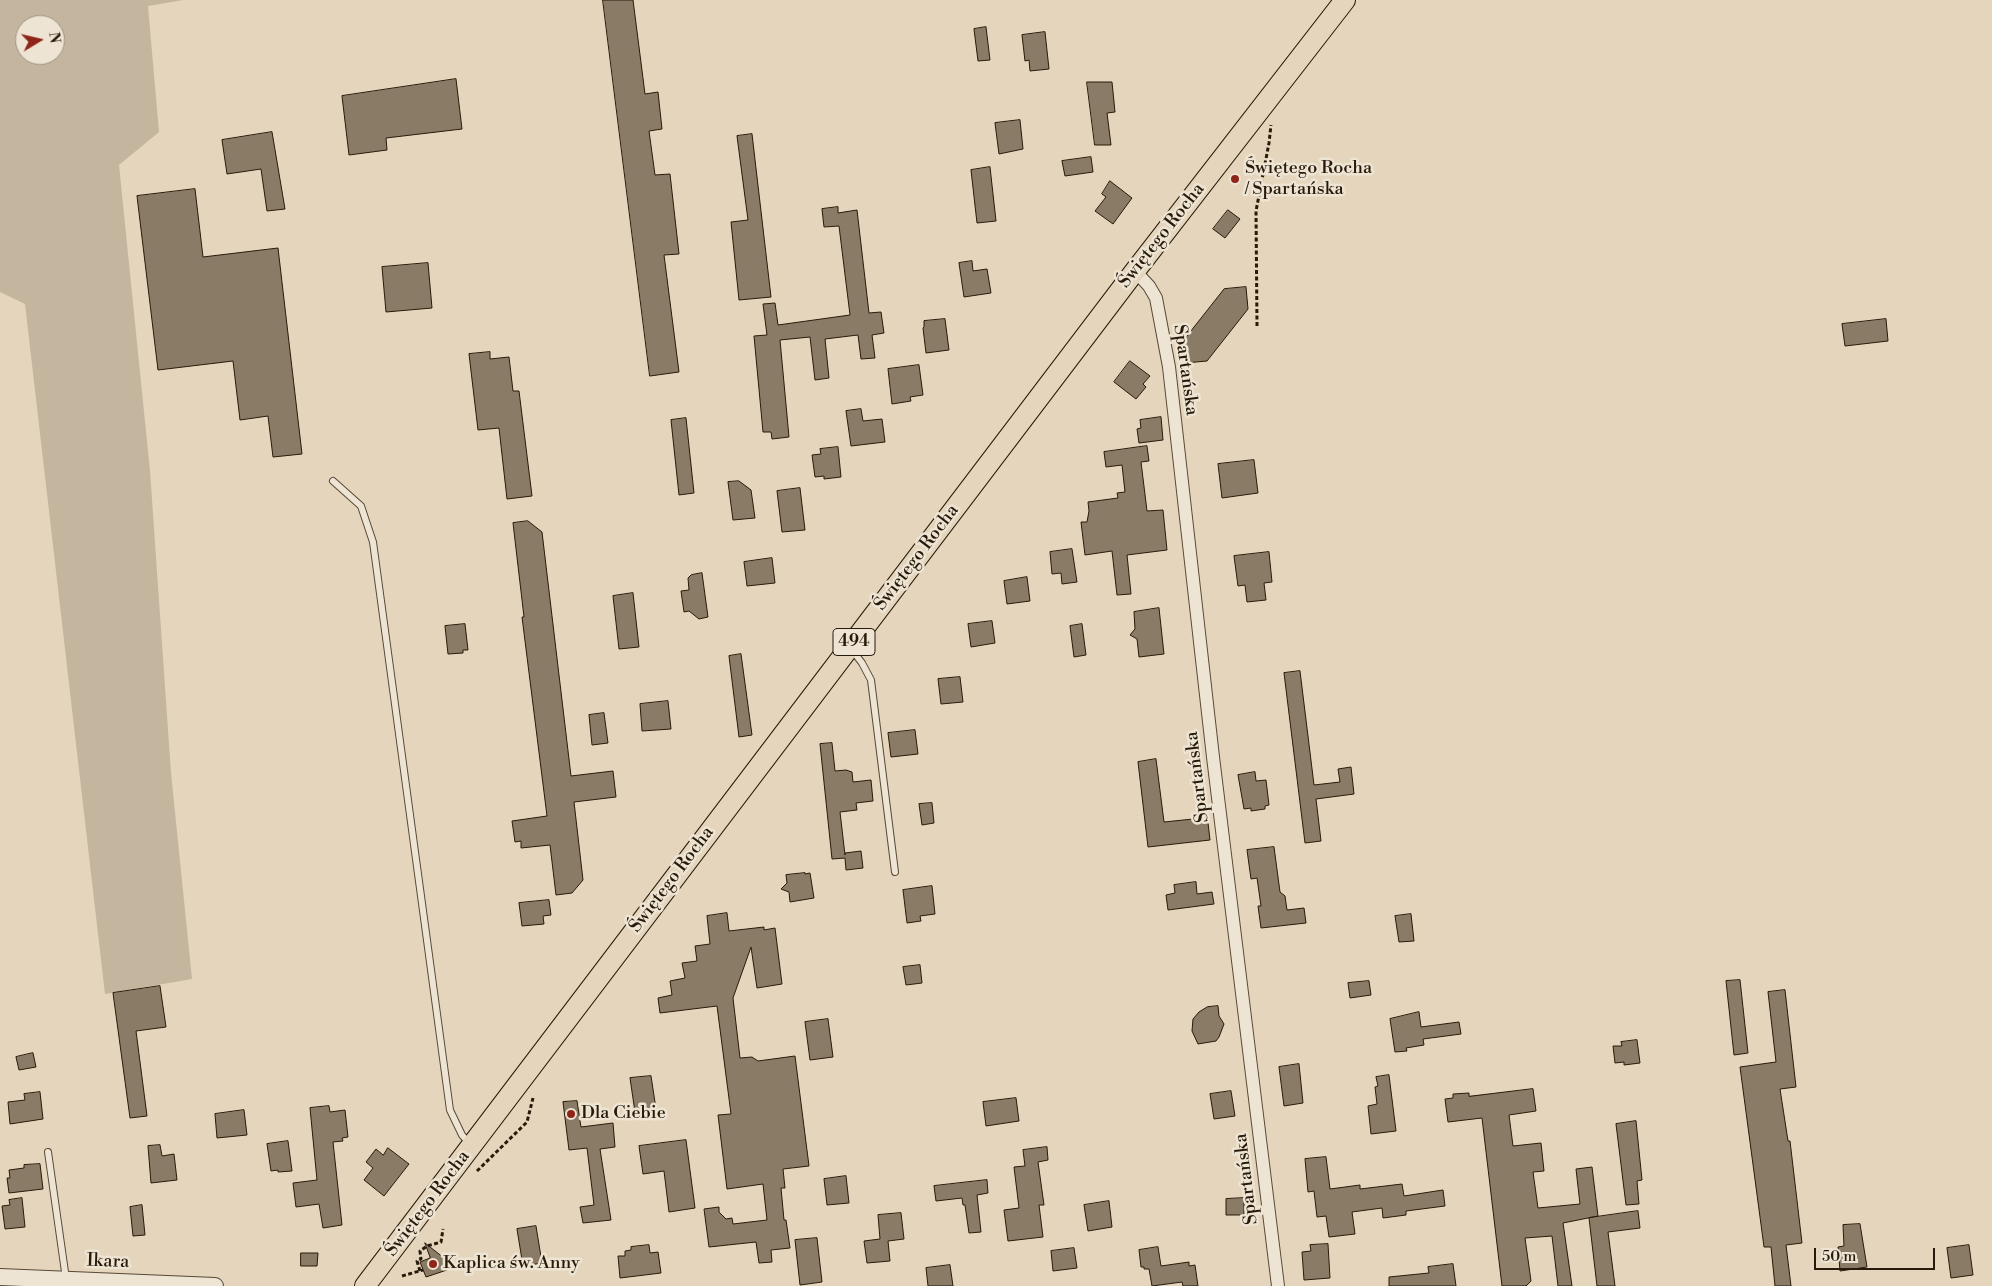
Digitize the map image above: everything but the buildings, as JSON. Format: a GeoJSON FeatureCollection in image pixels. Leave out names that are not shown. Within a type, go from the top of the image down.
{"type":"FeatureCollection","features":[{"type":"Feature","properties":{"kind":"main road","name":"Świętego Rocha"},"geometry":{"type":"LineString","coordinates":[[366,1286],[1135,271],[1345,0]]}},
{"type":"Feature","properties":{"kind":"street","name":"Spartańska"},"geometry":{"type":"LineString","coordinates":[[1135,271],[1149,286],[1156,298],[1169,368],[1213,757],[1278,1286]]}},
{"type":"Feature","properties":{"kind":"street","name":"Ikara"},"geometry":{"type":"LineString","coordinates":[[0,1277],[215,1286]]}},
{"type":"Feature","properties":{"kind":"lane"},"geometry":{"type":"LineString","coordinates":[[333,481],[361,506],[373,542],[450,1110],[462,1135],[472,1146]]}},
{"type":"Feature","properties":{"kind":"lane"},"geometry":{"type":"LineString","coordinates":[[849,647],[862,663],[871,680],[895,872]]}},
{"type":"Feature","properties":{"kind":"lane"},"geometry":{"type":"LineString","coordinates":[[48,1152],[66,1280]]}},
{"type":"Feature","properties":{"kind":"path"},"geometry":{"type":"LineString","coordinates":[[1257,326],[1256,211],[1270,143],[1271,123],[1264,104]]}},
{"type":"Feature","properties":{"kind":"path"},"geometry":{"type":"LineString","coordinates":[[476,1172],[527,1122],[533,1098]]}},
{"type":"Feature","properties":{"kind":"path"},"geometry":{"type":"LineString","coordinates":[[402,1276],[421,1270],[417,1261],[421,1260],[420,1251],[427,1246],[441,1242],[442,1230]]}},
{"type":"Feature","properties":{"kind":"shaded area"},"geometry":{"type":"Polygon","coordinates":[[[0,0],[183,0],[148,6],[159,132],[119,165],[150,471],[171,773],[192,979],[105,994],[25,304],[0,292],[0,0]]]}},
{"type":"Feature","properties":{"kind":"place","name":"Świętego Rocha / Spartańska"},"geometry":{"type":"Point","coordinates":[1235,179]}},
{"type":"Feature","properties":{"kind":"place","name":"Dla Ciebie"},"geometry":{"type":"Point","coordinates":[571,1114]}},
{"type":"Feature","properties":{"kind":"place","name":"Kaplica św. Anny"},"geometry":{"type":"Point","coordinates":[433,1264]}}]}
